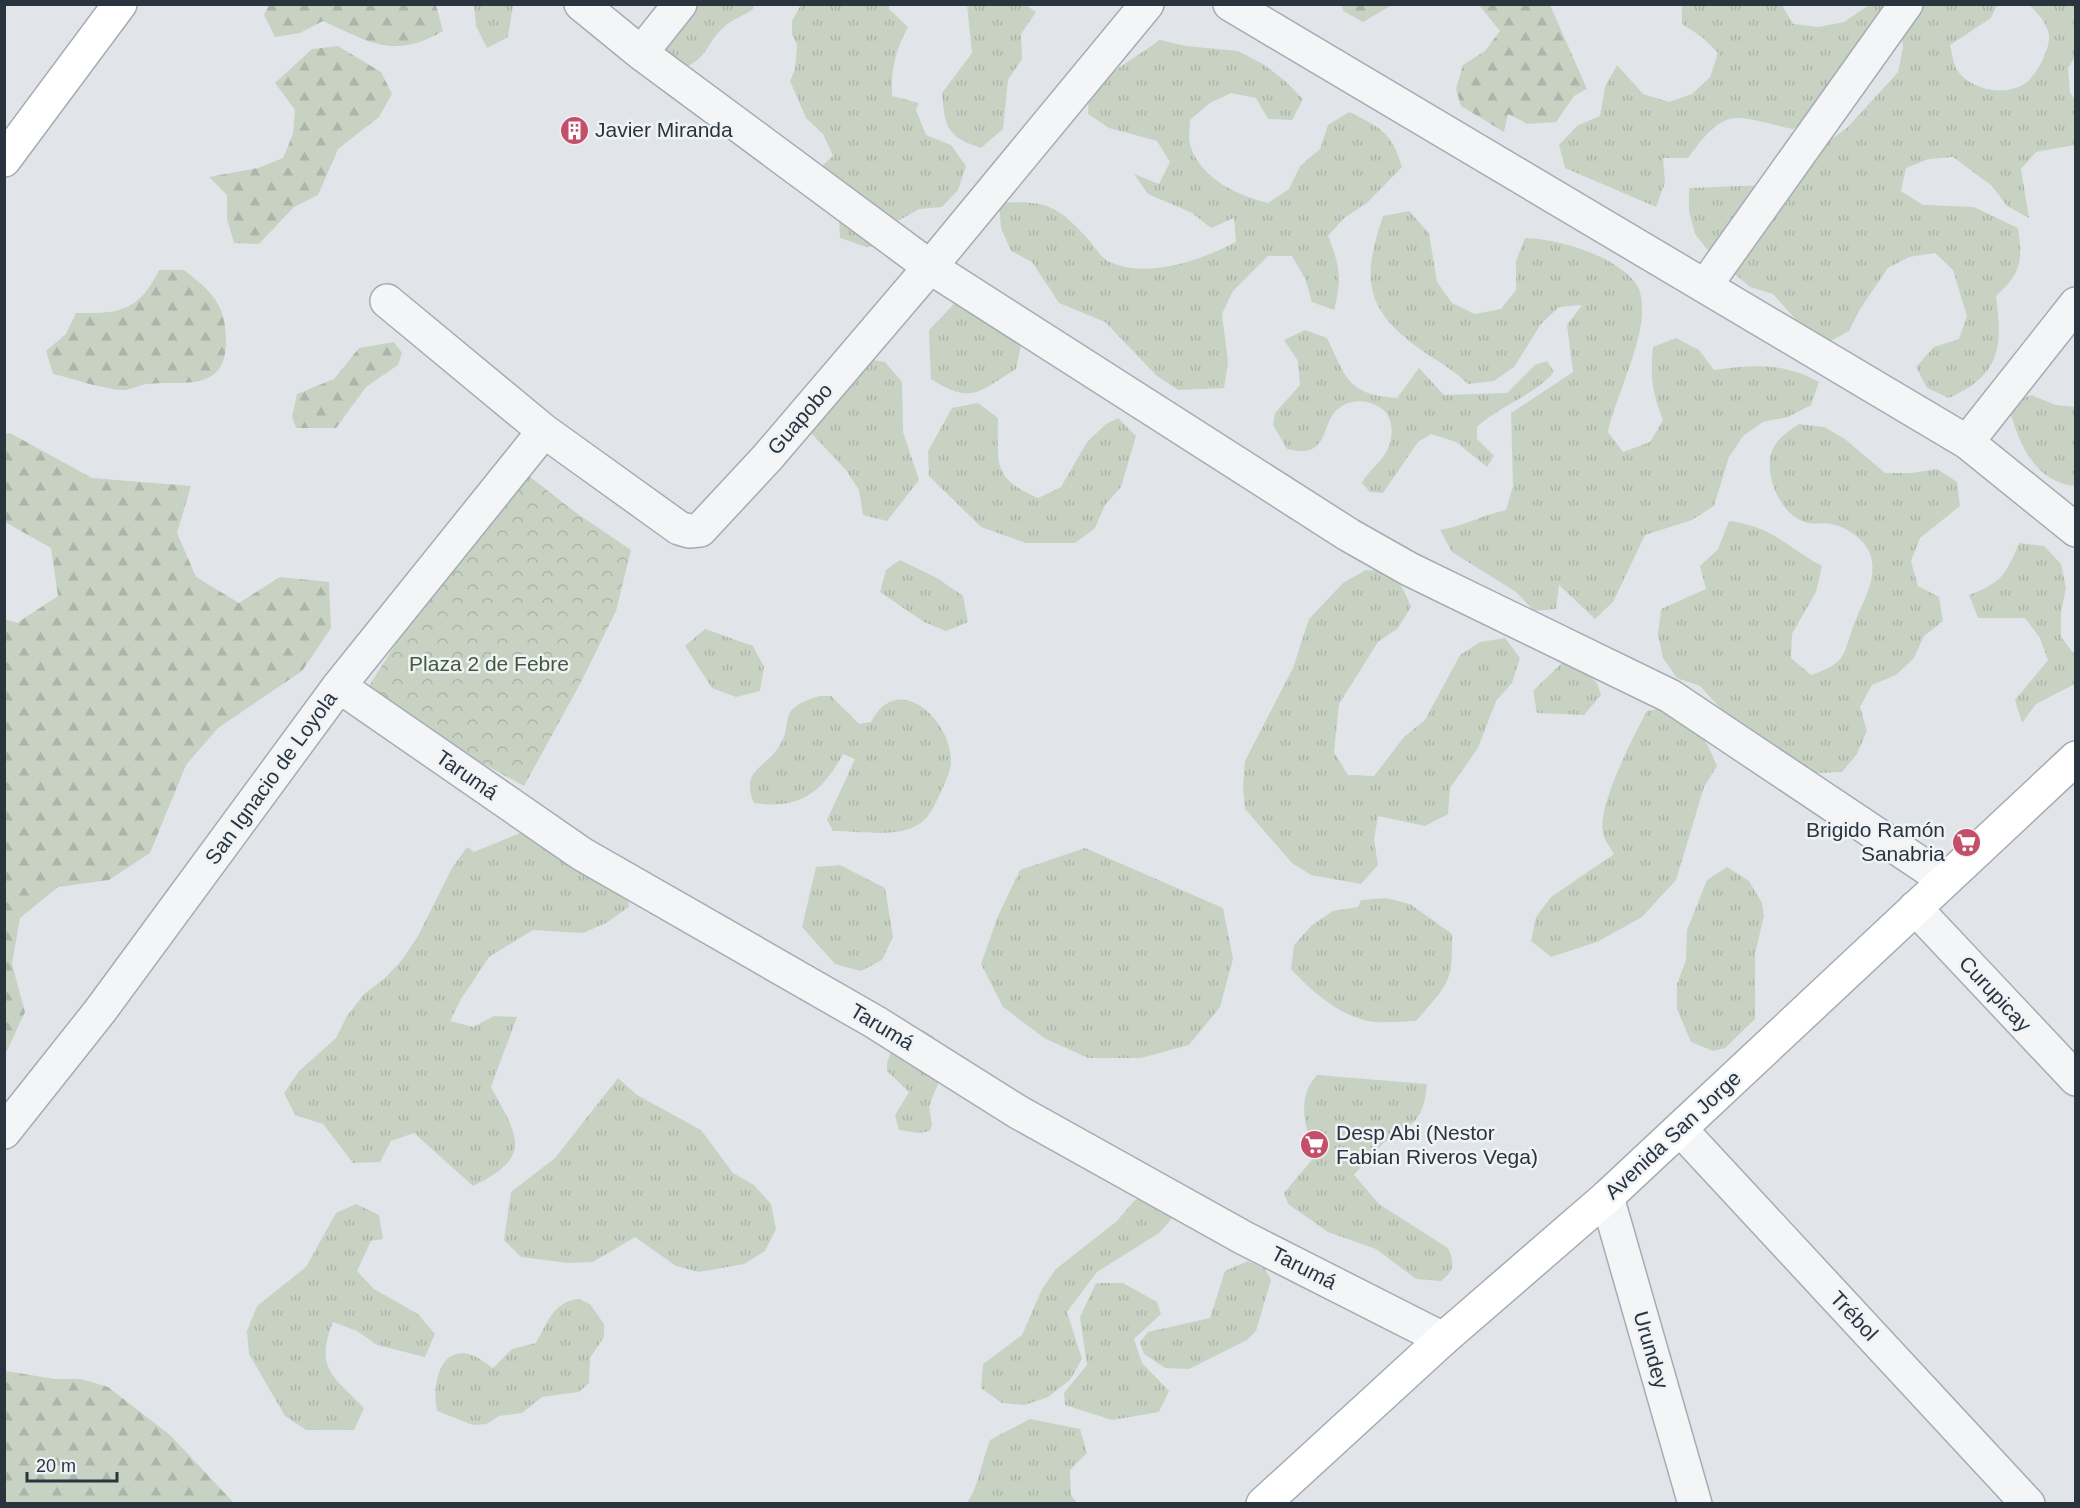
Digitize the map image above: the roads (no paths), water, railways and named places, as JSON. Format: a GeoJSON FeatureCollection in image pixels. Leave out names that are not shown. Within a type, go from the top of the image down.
{"type":"FeatureCollection","features":[{"type":"Feature","properties":{"kind":"street"},"geometry":{"type":"LineString","coordinates":[[4,160],[120,4]]}},
{"type":"Feature","properties":{"kind":"street"},"geometry":{"type":"LineString","coordinates":[[581,4],[641,53],[930,267],[1349,535],[1409,569],[1670,696],[1945,880]]}},
{"type":"Feature","properties":{"kind":"street"},"geometry":{"type":"LineString","coordinates":[[641,53],[680,4]]}},
{"type":"Feature","properties":{"kind":"street","name":"Guapobo"},"geometry":{"type":"LineString","coordinates":[[387,301],[544,431],[679,528],[689,531],[700,530],[767,458],[930,267],[1147,4]]}},
{"type":"Feature","properties":{"kind":"street"},"geometry":{"type":"LineString","coordinates":[[1230,4],[1967,442],[2076,530]]}},
{"type":"Feature","properties":{"kind":"street"},"geometry":{"type":"LineString","coordinates":[[1705,286],[1906,4]]}},
{"type":"Feature","properties":{"kind":"street"},"geometry":{"type":"LineString","coordinates":[[1967,442],[2076,304]]}},
{"type":"Feature","properties":{"kind":"street","name":"San Ignacio de Loyola"},"geometry":{"type":"LineString","coordinates":[[4,1132],[100,1011],[339,686],[544,431]]}},
{"type":"Feature","properties":{"kind":"street","name":"Tarumá"},"geometry":{"type":"LineString","coordinates":[[339,686],[582,854],[875,1022],[1018,1112],[1244,1238],[1443,1338]]}},
{"type":"Feature","properties":{"kind":"street","name":"Avenida San Jorge"},"geometry":{"type":"LineString","coordinates":[[1279,1497],[1443,1338],[1607,1197],[2076,758]]}},
{"type":"Feature","properties":{"kind":"street","name":"Curupicay"},"geometry":{"type":"LineString","coordinates":[[1915,909],[2076,1079]]}},
{"type":"Feature","properties":{"kind":"street","name":"Trébol"},"geometry":{"type":"LineString","coordinates":[[1680,1129],[2028,1503]]}},
{"type":"Feature","properties":{"kind":"street","name":"Urundey"},"geometry":{"type":"LineString","coordinates":[[1607,1197],[1695,1503]]}},
{"type":"Feature","properties":{"kind":"place","name":"Javier Miranda"},"geometry":{"type":"Point","coordinates":[574,130]}},
{"type":"Feature","properties":{"kind":"place","name":"Brigido Ramón Sanabria"},"geometry":{"type":"Point","coordinates":[1966,842]}},
{"type":"Feature","properties":{"kind":"place","name":"Desp Abi (Nestor Fabian Riveros Vega)"},"geometry":{"type":"Point","coordinates":[1315,1145]}},
{"type":"Feature","properties":{"kind":"park label","name":"Plaza 2 de Febre"},"geometry":{"type":"Point","coordinates":[489,664]}}]}
